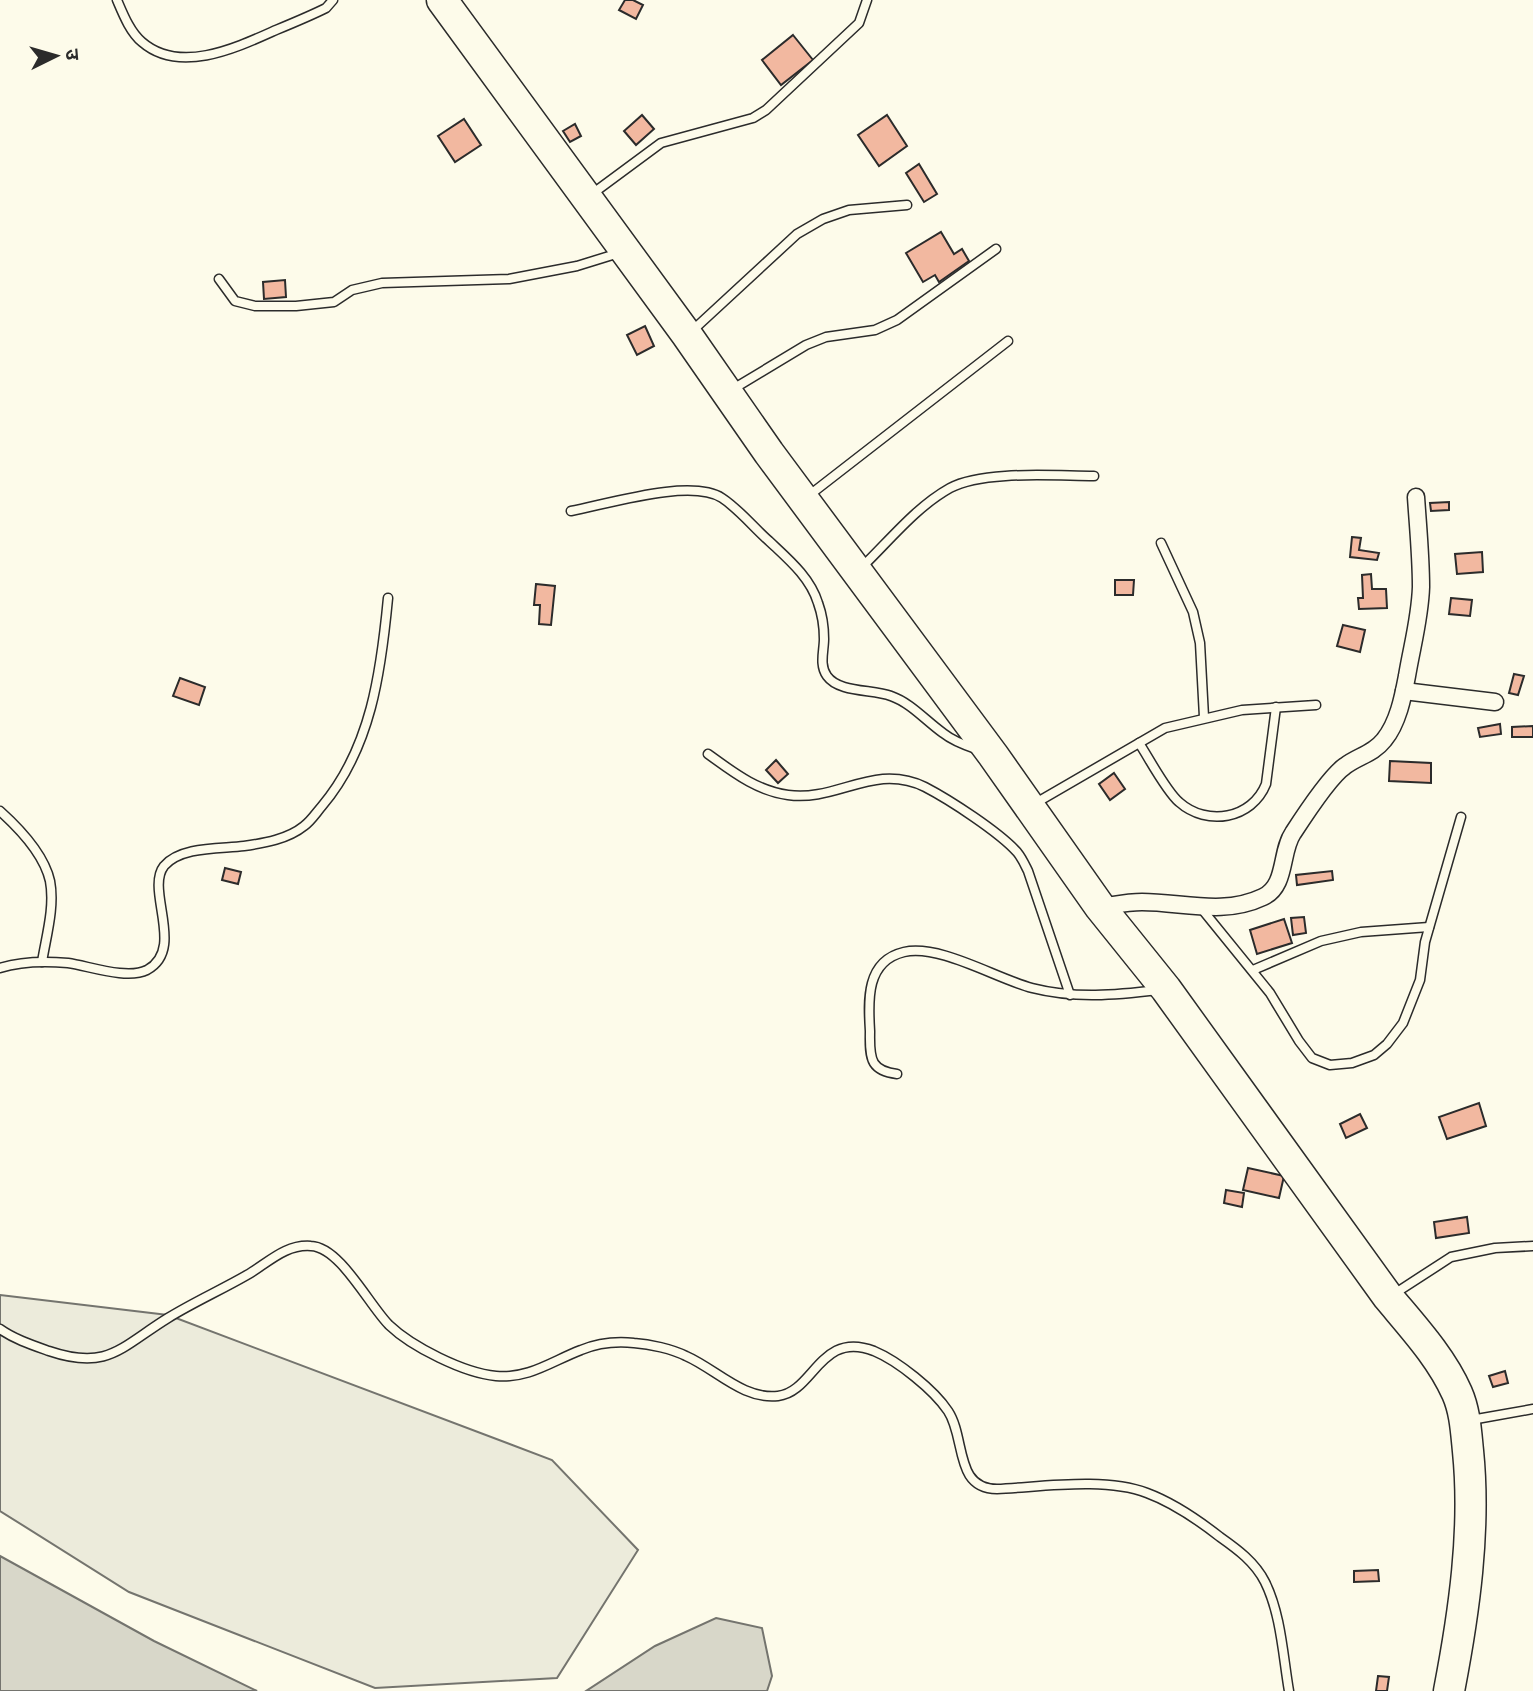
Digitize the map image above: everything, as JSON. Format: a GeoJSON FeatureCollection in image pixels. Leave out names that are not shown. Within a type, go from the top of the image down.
{"type":"FeatureCollection","features":[{"type":"Feature","properties":{"kind":"highway"},"geometry":{"type":"LineString","coordinates":[[442,0],[961,715],[993,755],[1100,907],[1166,989],[1388,1297],[1448,1375],[1458,1395],[1465,1421],[1470,1466],[1471,1517],[1460,1638],[1449,1691]]}},
{"type":"Feature","properties":{"kind":"street"},"geometry":{"type":"LineString","coordinates":[[1100,907],[1142,902],[1201,908],[1227,907],[1262,898],[1272,891],[1278,881],[1292,834],[1335,775],[1345,765],[1379,746],[1388,736],[1404,691],[1414,645],[1421,586],[1416,497]]}},
{"type":"Feature","properties":{"kind":"street"},"geometry":{"type":"LineString","coordinates":[[1404,691],[1495,702]]}},
{"type":"Feature","properties":{"kind":"lane"},"geometry":{"type":"LineString","coordinates":[[117,0],[141,42],[160,52],[189,57],[225,52],[254,41],[318,12],[332,0]]}},
{"type":"Feature","properties":{"kind":"lane"},"geometry":{"type":"LineString","coordinates":[[587,198],[661,143],[753,118],[766,110],[859,23],[867,0]]}},
{"type":"Feature","properties":{"kind":"lane"},"geometry":{"type":"LineString","coordinates":[[687,335],[797,234],[822,219],[849,210],[907,205]]}},
{"type":"Feature","properties":{"kind":"lane"},"geometry":{"type":"LineString","coordinates":[[727,392],[806,345],[826,337],[875,330],[897,320],[996,249]]}},
{"type":"Feature","properties":{"kind":"lane"},"geometry":{"type":"LineString","coordinates":[[219,279],[235,301],[255,306],[296,306],[334,302],[352,290],[382,283],[509,279],[578,266],[625,251]]}},
{"type":"Feature","properties":{"kind":"lane"},"geometry":{"type":"LineString","coordinates":[[805,499],[1008,341]]}},
{"type":"Feature","properties":{"kind":"lane"},"geometry":{"type":"LineString","coordinates":[[858,571],[926,504],[953,487],[979,479],[1094,476]]}},
{"type":"Feature","properties":{"kind":"lane"},"geometry":{"type":"LineString","coordinates":[[571,511],[684,489],[704,491],[722,498],[789,559],[808,581],[820,611],[824,639],[822,662],[825,674],[832,681],[842,686],[893,696],[944,734],[961,744],[993,755]]}},
{"type":"Feature","properties":{"kind":"lane"},"geometry":{"type":"LineString","coordinates":[[1161,543],[1193,612],[1200,643],[1204,717]]}},
{"type":"Feature","properties":{"kind":"lane"},"geometry":{"type":"LineString","coordinates":[[0,968],[18,963],[43,962],[68,963],[111,971],[146,970],[162,954],[164,936],[160,886],[162,869],[170,860],[185,853],[262,844],[290,835],[305,825],[336,789],[360,744],[381,665],[388,598]]}},
{"type":"Feature","properties":{"kind":"lane"},"geometry":{"type":"LineString","coordinates":[[1029,807],[1165,728],[1204,717],[1276,707],[1316,705]]}},
{"type":"Feature","properties":{"kind":"lane"},"geometry":{"type":"LineString","coordinates":[[1139,743],[1178,802],[1199,814],[1213,817],[1231,815],[1250,807],[1262,794],[1266,784],[1276,707]]}},
{"type":"Feature","properties":{"kind":"lane"},"geometry":{"type":"LineString","coordinates":[[708,754],[744,780],[770,792],[791,796],[825,794],[882,779],[902,780],[924,786],[998,834],[1019,854],[1028,871],[1070,995]]}},
{"type":"Feature","properties":{"kind":"lane"},"geometry":{"type":"LineString","coordinates":[[0,811],[37,852],[50,880],[51,904],[43,962]]}},
{"type":"Feature","properties":{"kind":"lane"},"geometry":{"type":"LineString","coordinates":[[1201,908],[1253,970],[1312,1058],[1330,1065],[1352,1063],[1374,1055],[1387,1044],[1403,1023],[1420,980],[1429,927],[1461,817]]}},
{"type":"Feature","properties":{"kind":"lane"},"geometry":{"type":"LineString","coordinates":[[1253,970],[1321,941],[1361,932],[1429,927]]}},
{"type":"Feature","properties":{"kind":"lane"},"geometry":{"type":"LineString","coordinates":[[897,1074],[886,1072],[874,1063],[868,999],[872,979],[884,961],[903,952],[922,951],[948,956],[1032,988],[1070,995],[1100,996],[1166,989]]}},
{"type":"Feature","properties":{"kind":"lane"},"geometry":{"type":"LineString","coordinates":[[0,1329],[33,1346],[71,1358],[104,1358],[276,1255],[296,1246],[315,1245],[331,1254],[392,1328],[453,1364],[495,1376],[527,1374],[581,1350],[607,1342],[637,1343],[684,1354],[737,1386],[757,1394],[775,1396],[787,1394],[831,1353],[852,1346],[874,1351],[897,1363],[933,1393],[950,1413],[969,1475],[976,1486],[997,1489],[1087,1485],[1145,1492],[1190,1514],[1231,1545],[1255,1565],[1272,1599],[1289,1691]]}},
{"type":"Feature","properties":{"kind":"lane"},"geometry":{"type":"LineString","coordinates":[[1388,1297],[1451,1257],[1495,1248],[1533,1246]]}},
{"type":"Feature","properties":{"kind":"lane"},"geometry":{"type":"LineString","coordinates":[[1465,1421],[1533,1409]]}},
{"type":"Feature","properties":{"kind":"shaded area"},"geometry":{"type":"Polygon","coordinates":[[[0,1295],[168,1315],[552,1460],[638,1550],[557,1678],[375,1688],[129,1592],[0,1511],[0,1295]]]}},
{"type":"Feature","properties":{"kind":"shaded area"},"geometry":{"type":"Polygon","coordinates":[[[0,1556],[154,1641],[257,1691],[0,1691],[0,1556]]]}},
{"type":"Feature","properties":{"kind":"shaded area"},"geometry":{"type":"Polygon","coordinates":[[[716,1618],[762,1628],[772,1676],[767,1691],[586,1691],[655,1646],[716,1618]]]}},
{"type":"Feature","properties":{"kind":"building"},"geometry":{"type":"Polygon","coordinates":[[[625,0],[633,0],[643,5],[636,19],[619,10],[625,0]]]}},
{"type":"Feature","properties":{"kind":"building"},"geometry":{"type":"Polygon","coordinates":[[[793,35],[813,60],[781,85],[762,60],[793,35]]]}},
{"type":"Feature","properties":{"kind":"building"},"geometry":{"type":"Polygon","coordinates":[[[642,115],[654,129],[636,145],[624,131],[642,115]]]}},
{"type":"Feature","properties":{"kind":"building"},"geometry":{"type":"Polygon","coordinates":[[[887,115],[907,146],[879,166],[858,135],[887,115]]]}},
{"type":"Feature","properties":{"kind":"building"},"geometry":{"type":"Polygon","coordinates":[[[464,119],[481,145],[455,162],[438,136],[464,119]]]}},
{"type":"Feature","properties":{"kind":"building"},"geometry":{"type":"Polygon","coordinates":[[[575,124],[581,136],[570,142],[563,131],[575,124]]]}},
{"type":"Feature","properties":{"kind":"building"},"geometry":{"type":"Polygon","coordinates":[[[919,164],[937,194],[924,202],[906,173],[919,164]]]}},
{"type":"Feature","properties":{"kind":"building"},"geometry":{"type":"Polygon","coordinates":[[[941,232],[954,254],[962,249],[969,261],[939,282],[935,275],[923,282],[906,253],[941,232]]]}},
{"type":"Feature","properties":{"kind":"building"},"geometry":{"type":"Polygon","coordinates":[[[285,280],[286,297],[264,299],[263,282],[285,280]]]}},
{"type":"Feature","properties":{"kind":"building"},"geometry":{"type":"Polygon","coordinates":[[[645,326],[654,346],[637,355],[627,335],[645,326]]]}},
{"type":"Feature","properties":{"kind":"building"},"geometry":{"type":"Polygon","coordinates":[[[1449,502],[1449,510],[1431,511],[1430,503],[1449,502]]]}},
{"type":"Feature","properties":{"kind":"building"},"geometry":{"type":"Polygon","coordinates":[[[1352,537],[1361,538],[1359,550],[1379,553],[1377,560],[1350,557],[1352,537]]]}},
{"type":"Feature","properties":{"kind":"building"},"geometry":{"type":"Polygon","coordinates":[[[1482,552],[1483,572],[1457,574],[1455,554],[1482,552]]]}},
{"type":"Feature","properties":{"kind":"building"},"geometry":{"type":"Polygon","coordinates":[[[1371,574],[1372,589],[1386,589],[1387,608],[1359,609],[1358,598],[1363,598],[1362,575],[1371,574]]]}},
{"type":"Feature","properties":{"kind":"building"},"geometry":{"type":"Polygon","coordinates":[[[1115,580],[1134,580],[1133,595],[1115,595],[1115,580]]]}},
{"type":"Feature","properties":{"kind":"building"},"geometry":{"type":"Polygon","coordinates":[[[536,584],[555,586],[551,625],[539,624],[540,605],[534,605],[536,584]]]}},
{"type":"Feature","properties":{"kind":"building"},"geometry":{"type":"Polygon","coordinates":[[[1451,598],[1472,600],[1470,616],[1449,614],[1451,598]]]}},
{"type":"Feature","properties":{"kind":"building"},"geometry":{"type":"Polygon","coordinates":[[[1343,625],[1365,630],[1360,652],[1337,646],[1343,625]]]}},
{"type":"Feature","properties":{"kind":"building"},"geometry":{"type":"Polygon","coordinates":[[[1514,674],[1524,676],[1518,695],[1509,693],[1514,674]]]}},
{"type":"Feature","properties":{"kind":"building"},"geometry":{"type":"Polygon","coordinates":[[[180,678],[205,687],[199,705],[173,696],[180,678]]]}},
{"type":"Feature","properties":{"kind":"building"},"geometry":{"type":"Polygon","coordinates":[[[1500,724],[1501,734],[1480,737],[1478,728],[1500,724]]]}},
{"type":"Feature","properties":{"kind":"building"},"geometry":{"type":"Polygon","coordinates":[[[1533,726],[1533,737],[1512,737],[1512,727],[1533,726]]]}},
{"type":"Feature","properties":{"kind":"building"},"geometry":{"type":"Polygon","coordinates":[[[776,760],[788,774],[778,783],[766,770],[776,760]]]}},
{"type":"Feature","properties":{"kind":"building"},"geometry":{"type":"Polygon","coordinates":[[[1390,761],[1431,763],[1431,783],[1389,781],[1390,761]]]}},
{"type":"Feature","properties":{"kind":"building"},"geometry":{"type":"Polygon","coordinates":[[[1114,773],[1125,789],[1110,800],[1099,784],[1114,773]]]}},
{"type":"Feature","properties":{"kind":"building"},"geometry":{"type":"Polygon","coordinates":[[[225,868],[241,872],[238,884],[222,880],[225,868]]]}},
{"type":"Feature","properties":{"kind":"building"},"geometry":{"type":"Polygon","coordinates":[[[1332,871],[1333,880],[1297,885],[1296,875],[1332,871]]]}},
{"type":"Feature","properties":{"kind":"building"},"geometry":{"type":"Polygon","coordinates":[[[1304,917],[1306,933],[1293,935],[1291,918],[1304,917]]]}},
{"type":"Feature","properties":{"kind":"building"},"geometry":{"type":"Polygon","coordinates":[[[1284,919],[1292,943],[1257,954],[1250,930],[1284,919]]]}},
{"type":"Feature","properties":{"kind":"building"},"geometry":{"type":"Polygon","coordinates":[[[1479,1103],[1486,1126],[1447,1139],[1439,1117],[1479,1103]]]}},
{"type":"Feature","properties":{"kind":"building"},"geometry":{"type":"Polygon","coordinates":[[[1360,1114],[1367,1128],[1346,1138],[1340,1124],[1360,1114]]]}},
{"type":"Feature","properties":{"kind":"building"},"geometry":{"type":"Polygon","coordinates":[[[1248,1168],[1284,1176],[1279,1198],[1243,1190],[1248,1168]]]}},
{"type":"Feature","properties":{"kind":"building"},"geometry":{"type":"Polygon","coordinates":[[[1226,1190],[1244,1193],[1242,1207],[1224,1203],[1226,1190]]]}},
{"type":"Feature","properties":{"kind":"building"},"geometry":{"type":"Polygon","coordinates":[[[1467,1217],[1469,1233],[1436,1238],[1434,1222],[1467,1217]]]}},
{"type":"Feature","properties":{"kind":"building"},"geometry":{"type":"Polygon","coordinates":[[[1505,1371],[1508,1383],[1493,1387],[1489,1376],[1505,1371]]]}},
{"type":"Feature","properties":{"kind":"building"},"geometry":{"type":"Polygon","coordinates":[[[1378,1570],[1379,1581],[1354,1582],[1354,1571],[1378,1570]]]}},
{"type":"Feature","properties":{"kind":"building"},"geometry":{"type":"Polygon","coordinates":[[[1378,1676],[1389,1677],[1387,1691],[1376,1691],[1378,1676]]]}}]}
